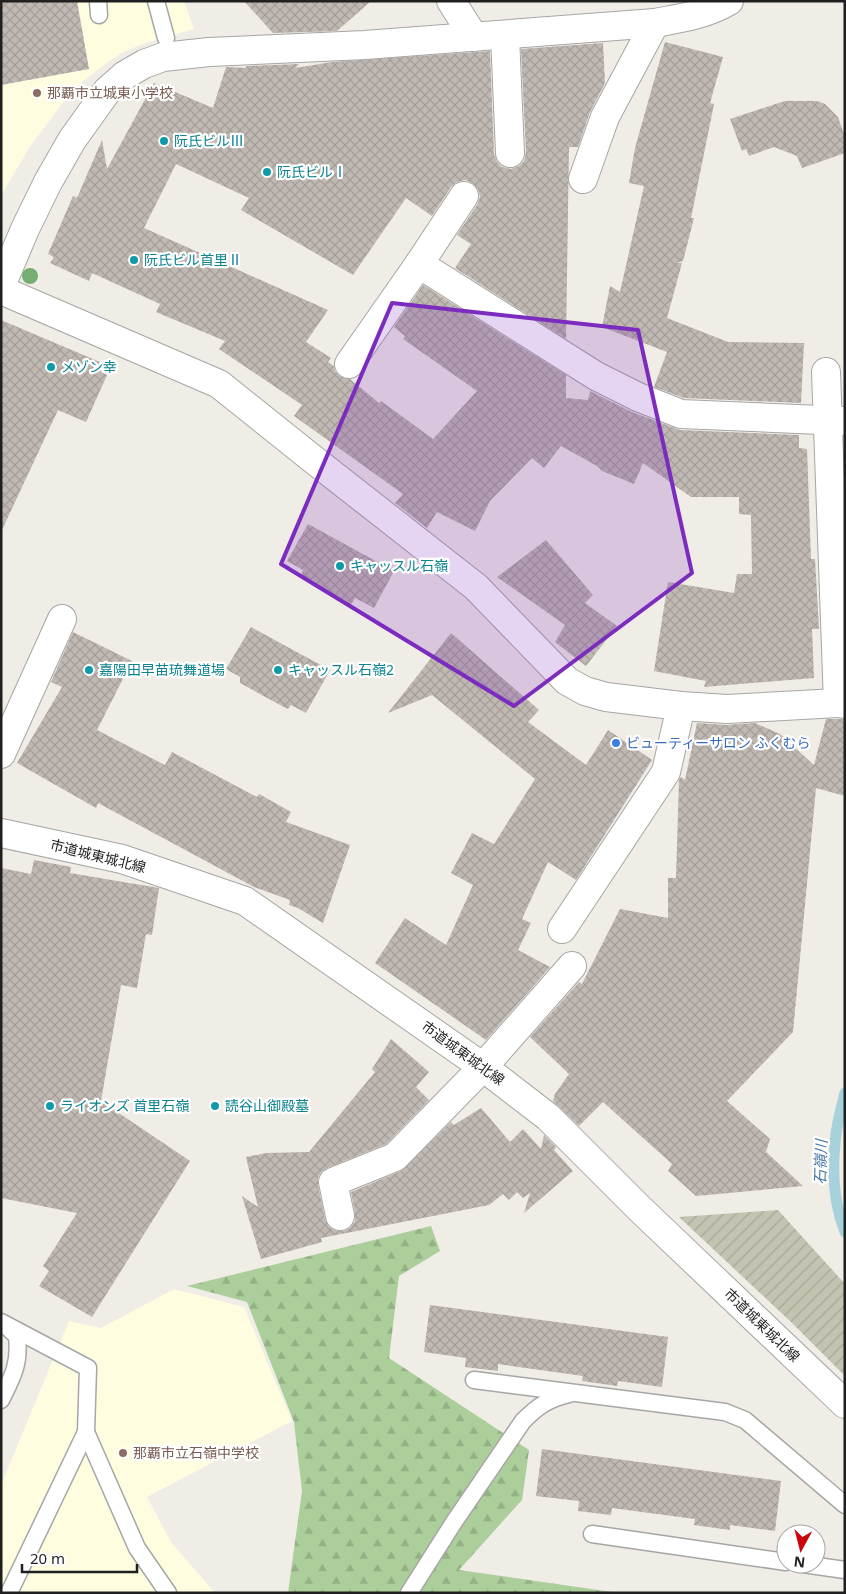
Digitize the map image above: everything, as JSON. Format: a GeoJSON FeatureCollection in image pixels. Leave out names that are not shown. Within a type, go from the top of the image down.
{"type":"FeatureCollection","features":[{"type":"Feature","properties":{"kind":"street"},"geometry":{"type":"LineString","coordinates":[[451,1],[474,38]]}},
{"type":"Feature","properties":{"kind":"street"},"geometry":{"type":"LineString","coordinates":[[1,286],[25,229],[48,182],[72,140],[95,107],[108,91],[125,76],[144,64],[163,57],[169,47],[209,52],[505,36],[655,23],[693,8],[716,9],[729,1]]}},
{"type":"Feature","properties":{"kind":"street"},"geometry":{"type":"LineString","coordinates":[[583,179],[605,117],[655,23]]}},
{"type":"Feature","properties":{"kind":"street"},"geometry":{"type":"LineString","coordinates":[[505,36],[510,153]]}},
{"type":"Feature","properties":{"kind":"street"},"geometry":{"type":"LineString","coordinates":[[349,364],[464,196]]}},
{"type":"Feature","properties":{"kind":"street"},"geometry":{"type":"LineString","coordinates":[[419,264],[596,376],[638,397],[681,414],[837,420]]}},
{"type":"Feature","properties":{"kind":"street"},"geometry":{"type":"LineString","coordinates":[[1,290],[219,384],[476,587],[567,681],[584,691],[606,697],[681,706],[727,709],[841,704],[837,420],[826,372]]}},
{"type":"Feature","properties":{"kind":"street"},"geometry":{"type":"LineString","coordinates":[[1,754],[62,619]]}},
{"type":"Feature","properties":{"kind":"street"},"geometry":{"type":"LineString","coordinates":[[562,929],[666,772],[681,706]]}},
{"type":"Feature","properties":{"kind":"street","name":"市道城東城北線"},"geometry":{"type":"LineString","coordinates":[[1,833],[122,859],[245,901],[483,1067],[548,1117],[640,1209],[843,1397]]}},
{"type":"Feature","properties":{"kind":"street"},"geometry":{"type":"LineString","coordinates":[[340,1216],[333,1182],[395,1157],[483,1067],[572,966]]}},
{"type":"Feature","properties":{"kind":"lane"},"geometry":{"type":"LineString","coordinates":[[156,1],[169,47]]}},
{"type":"Feature","properties":{"kind":"lane"},"geometry":{"type":"LineString","coordinates":[[1,1322],[16,1336],[19,1351],[16,1369],[1,1400]]}},
{"type":"Feature","properties":{"kind":"lane"},"geometry":{"type":"LineString","coordinates":[[1,1322],[88,1368],[86,1432],[10,1593]]}},
{"type":"Feature","properties":{"kind":"lane"},"geometry":{"type":"LineString","coordinates":[[474,1380],[725,1412],[745,1420],[845,1505]]}},
{"type":"Feature","properties":{"kind":"lane"},"geometry":{"type":"LineString","coordinates":[[409,1593],[459,1514],[523,1422],[536,1408],[553,1398],[574,1392]]}},
{"type":"Feature","properties":{"kind":"lane"},"geometry":{"type":"LineString","coordinates":[[86,1432],[137,1548],[168,1593]]}},
{"type":"Feature","properties":{"kind":"lane"},"geometry":{"type":"LineString","coordinates":[[592,1534],[776,1561]]}},
{"type":"Feature","properties":{"kind":"lane"},"geometry":{"type":"LineString","coordinates":[[826,1567],[845,1570]]}},
{"type":"Feature","properties":{"kind":"highlighted area"},"geometry":{"type":"Polygon","coordinates":[[[392,303],[638,330],[692,573],[514,706],[281,564],[392,303]]]}},
{"type":"Feature","properties":{"kind":"shaded area","name":"那覇市立城東小学校"},"geometry":{"type":"Polygon","coordinates":[[[1,1],[184,1],[194,29],[143,44],[121,53],[82,82],[62,104],[29,148],[1,196],[1,1]]]}},
{"type":"Feature","properties":{"kind":"shaded area"},"geometry":{"type":"Polygon","coordinates":[[[778,1210],[845,1284],[845,1376],[792,1323],[679,1217],[778,1210]]]}},
{"type":"Feature","properties":{"kind":"shaded area","name":"那覇市立石嶺中学校"},"geometry":{"type":"Polygon","coordinates":[[[174,1289],[244,1307],[292,1421],[147,1497],[171,1542],[215,1593],[1,1593],[1,1485],[69,1321],[101,1328],[174,1289]]]}},
{"type":"Feature","properties":{"kind":"green space"},"geometry":{"type":"Polygon","coordinates":[[[431,1226],[440,1251],[399,1276],[389,1358],[529,1450],[522,1500],[459,1570],[619,1593],[288,1593],[302,1491],[294,1422],[247,1302],[187,1286],[431,1226]]]}},
{"type":"Feature","properties":{"kind":"building"},"geometry":{"type":"Polygon","coordinates":[[[1,1],[77,1],[89,69],[1,85],[1,1]]]}},
{"type":"Feature","properties":{"kind":"building"},"geometry":{"type":"Polygon","coordinates":[[[244,1],[371,1],[337,31],[273,33],[244,1]]]}},
{"type":"Feature","properties":{"kind":"building"},"geometry":{"type":"Polygon","coordinates":[[[665,42],[723,57],[710,103],[714,104],[691,218],[694,218],[683,261],[676,263],[682,263],[667,318],[728,342],[804,343],[801,403],[684,398],[654,387],[667,352],[602,327],[610,286],[620,292],[644,186],[629,183],[635,148],[665,42]]]}},
{"type":"Feature","properties":{"kind":"building"},"geometry":{"type":"Polygon","coordinates":[[[603,43],[605,83],[590,112],[578,147],[569,147],[566,339],[455,268],[471,244],[457,235],[477,205],[480,197],[478,189],[472,183],[465,180],[457,182],[451,187],[432,216],[406,198],[353,275],[241,210],[249,198],[176,164],[144,228],[328,310],[306,342],[331,358],[328,362],[334,366],[335,371],[340,376],[350,379],[379,403],[381,401],[433,439],[477,391],[403,339],[405,336],[394,327],[423,285],[566,375],[566,398],[588,400],[590,391],[632,412],[680,430],[799,435],[799,448],[807,449],[811,559],[815,559],[819,629],[812,629],[814,678],[704,687],[706,681],[654,671],[668,582],[734,593],[737,574],[752,574],[751,515],[739,514],[739,497],[691,497],[643,463],[634,484],[602,471],[597,466],[561,446],[544,468],[532,458],[490,501],[475,531],[437,512],[427,528],[395,503],[403,494],[294,416],[302,405],[219,349],[225,341],[156,312],[160,304],[92,273],[89,281],[50,263],[54,257],[48,254],[73,196],[77,198],[102,140],[107,169],[154,83],[213,108],[226,67],[245,68],[247,66],[299,64],[295,68],[332,62],[490,51],[494,154],[497,162],[502,167],[511,169],[519,166],[524,161],[526,152],[521,49],[603,43]]]}},
{"type":"Feature","properties":{"kind":"building"},"geometry":{"type":"Polygon","coordinates":[[[785,101],[817,101],[825,104],[838,117],[845,137],[845,153],[802,168],[797,156],[774,147],[749,156],[746,149],[742,151],[730,119],[785,101]]]}},
{"type":"Feature","properties":{"kind":"building"},"geometry":{"type":"Polygon","coordinates":[[[1,320],[100,362],[101,372],[107,375],[86,422],[58,410],[1,532],[1,320]]]}},
{"type":"Feature","properties":{"kind":"building","name":"キャッスル石嶺"},"geometry":{"type":"Polygon","coordinates":[[[308,524],[394,571],[374,608],[355,598],[351,605],[332,596],[301,577],[303,570],[287,561],[308,524]]]}},
{"type":"Feature","properties":{"kind":"building"},"geometry":{"type":"Polygon","coordinates":[[[546,540],[593,595],[585,603],[617,626],[586,666],[555,642],[565,625],[497,577],[546,540]]]}},
{"type":"Feature","properties":{"kind":"building","name":"キャッスル石嶺2"},"geometry":{"type":"Polygon","coordinates":[[[251,627],[330,670],[306,713],[291,705],[288,709],[240,683],[240,677],[226,669],[251,627]]]}},
{"type":"Feature","properties":{"kind":"building"},"geometry":{"type":"Polygon","coordinates":[[[73,632],[132,661],[97,730],[165,765],[172,752],[257,797],[259,794],[291,812],[286,822],[350,845],[323,923],[298,908],[289,905],[290,900],[254,887],[98,803],[96,808],[17,763],[62,687],[51,682],[73,632]]]}},
{"type":"Feature","properties":{"kind":"building"},"geometry":{"type":"Polygon","coordinates":[[[451,633],[539,710],[528,722],[586,765],[608,730],[652,760],[576,880],[548,862],[522,919],[531,923],[518,950],[550,967],[486,1040],[375,963],[405,918],[446,945],[473,885],[451,873],[472,833],[494,844],[535,779],[432,695],[388,713],[451,633]]]}},
{"type":"Feature","properties":{"kind":"building"},"geometry":{"type":"Polygon","coordinates":[[[826,719],[845,719],[845,796],[816,788],[793,1032],[727,1101],[770,1139],[766,1152],[803,1186],[696,1196],[668,1171],[672,1164],[603,1102],[579,1126],[553,1101],[555,1094],[569,1074],[530,1037],[579,982],[582,984],[620,909],[668,918],[668,878],[676,878],[679,780],[681,777],[685,780],[697,723],[726,725],[755,723],[780,734],[814,765],[826,719]]]}},
{"type":"Feature","properties":{"kind":"building"},"geometry":{"type":"Polygon","coordinates":[[[34,860],[71,867],[70,873],[159,888],[152,935],[146,934],[137,988],[121,985],[101,1101],[190,1161],[92,1317],[39,1286],[49,1271],[43,1266],[77,1213],[1,1198],[1,868],[31,874],[34,860]]]}},
{"type":"Feature","properties":{"kind":"building"},"geometry":{"type":"Polygon","coordinates":[[[391,1039],[429,1072],[416,1087],[429,1100],[386,1144],[321,1172],[318,1178],[318,1185],[325,1219],[329,1227],[336,1231],[343,1231],[350,1228],[355,1221],[351,1192],[401,1171],[451,1122],[454,1125],[481,1108],[510,1142],[523,1129],[541,1149],[544,1135],[556,1147],[554,1150],[573,1171],[524,1213],[530,1193],[523,1198],[517,1192],[509,1200],[503,1194],[489,1205],[321,1238],[322,1242],[261,1259],[242,1196],[258,1207],[246,1157],[267,1153],[309,1152],[375,1072],[372,1069],[391,1039]]]}},
{"type":"Feature","properties":{"kind":"building"},"geometry":{"type":"Polygon","coordinates":[[[430,1305],[668,1337],[662,1387],[618,1381],[617,1386],[582,1381],[583,1376],[498,1364],[498,1371],[465,1367],[466,1358],[424,1352],[430,1305]]]}},
{"type":"Feature","properties":{"kind":"building"},"geometry":{"type":"Polygon","coordinates":[[[542,1449],[781,1481],[775,1531],[730,1525],[730,1530],[694,1525],[695,1519],[612,1508],[611,1515],[578,1511],[579,1501],[536,1496],[542,1449]]]}},
{"type":"Feature","properties":{"kind":"waterway","name":"石嶺川"},"geometry":{"type":"LineString","coordinates":[[845,1093],[836,1130],[834,1154],[836,1199],[845,1232]]}},
{"type":"Feature","properties":{"kind":"place","name":"那覇市立城東小学校"},"geometry":{"type":"Point","coordinates":[37,93]}},
{"type":"Feature","properties":{"kind":"place","name":"阮氏ビルⅢ"},"geometry":{"type":"Point","coordinates":[164,141]}},
{"type":"Feature","properties":{"kind":"place","name":"阮氏ビルⅠ"},"geometry":{"type":"Point","coordinates":[267,172]}},
{"type":"Feature","properties":{"kind":"place","name":"阮氏ビル首里Ⅱ"},"geometry":{"type":"Point","coordinates":[134,260]}},
{"type":"Feature","properties":{"kind":"place","name":"メゾン幸"},"geometry":{"type":"Point","coordinates":[51,367]}},
{"type":"Feature","properties":{"kind":"place","name":"キャッスル石嶺"},"geometry":{"type":"Point","coordinates":[340,566]}},
{"type":"Feature","properties":{"kind":"place","name":"嘉陽田早苗琉舞道場"},"geometry":{"type":"Point","coordinates":[89,670]}},
{"type":"Feature","properties":{"kind":"place","name":"キャッスル石嶺2"},"geometry":{"type":"Point","coordinates":[278,670]}},
{"type":"Feature","properties":{"kind":"place","name":"ビューティーサロン ふくむら"},"geometry":{"type":"Point","coordinates":[616,743]}},
{"type":"Feature","properties":{"kind":"place","name":"ライオンズ 首里石嶺"},"geometry":{"type":"Point","coordinates":[50,1106]}},
{"type":"Feature","properties":{"kind":"place","name":"読谷山御殿墓"},"geometry":{"type":"Point","coordinates":[215,1106]}},
{"type":"Feature","properties":{"kind":"place","name":"那覇市立石嶺中学校"},"geometry":{"type":"Point","coordinates":[123,1453]}}]}
